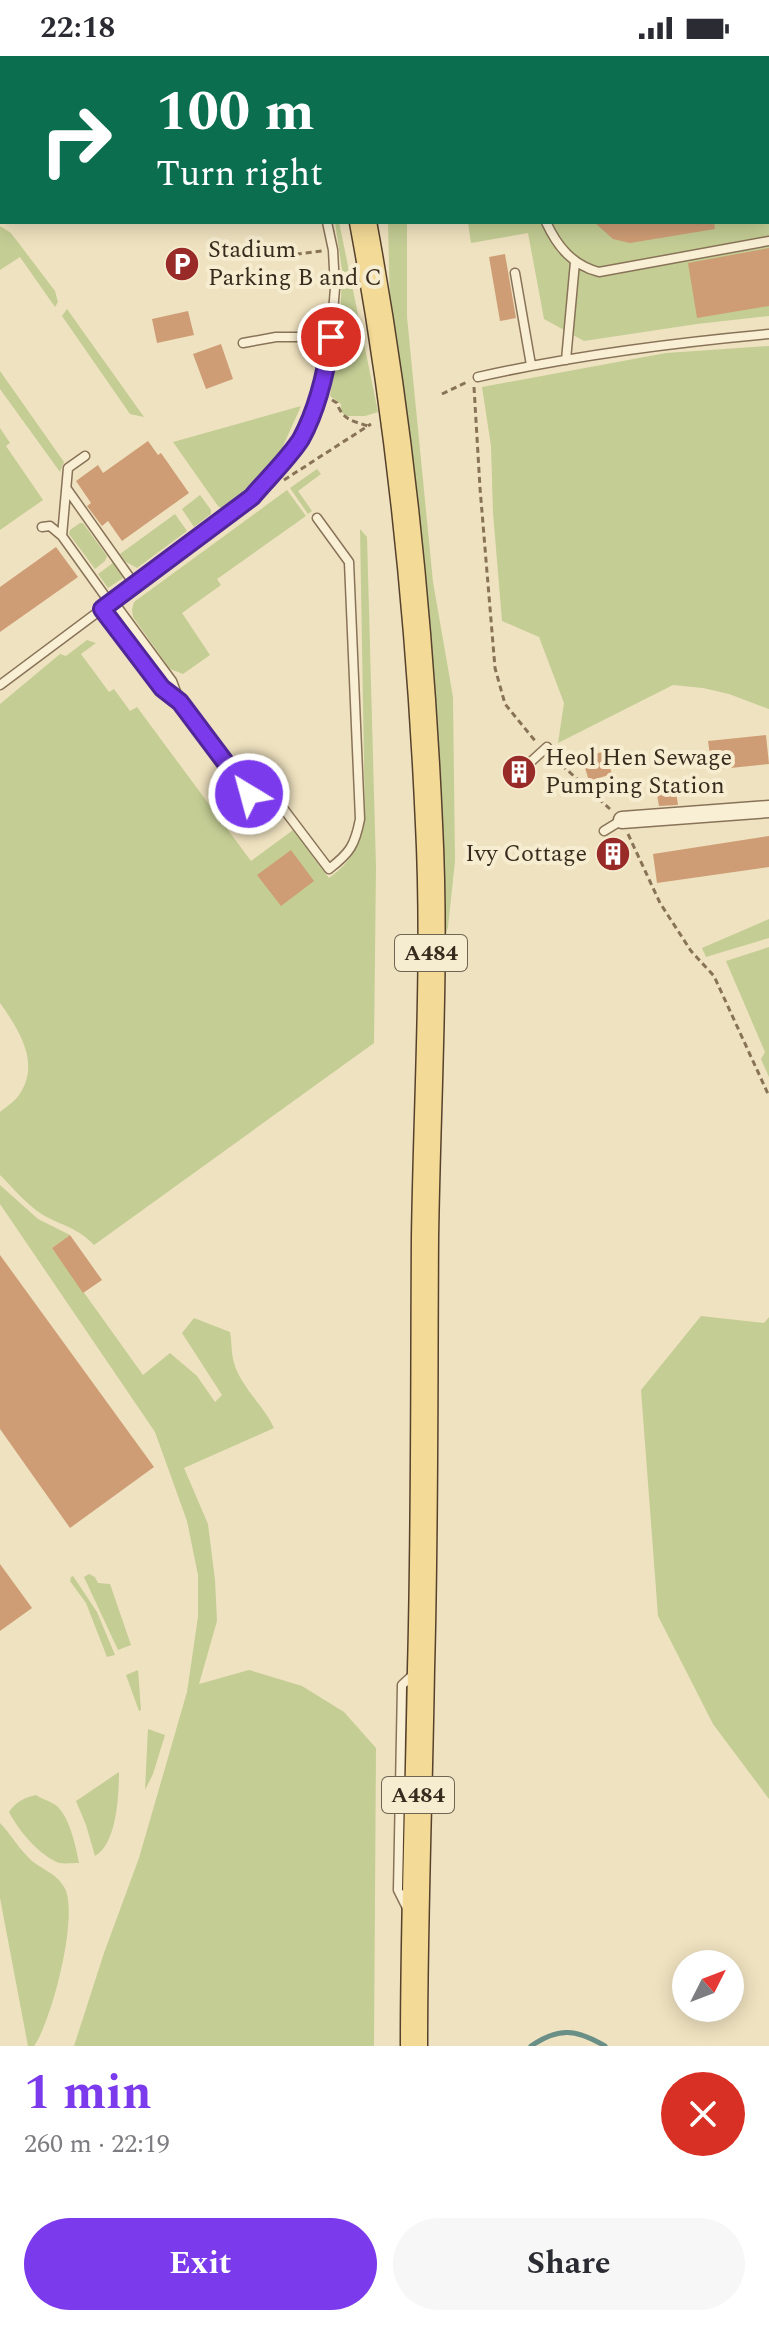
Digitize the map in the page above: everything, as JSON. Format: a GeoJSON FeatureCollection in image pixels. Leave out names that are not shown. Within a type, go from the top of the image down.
{"type":"FeatureCollection","features":[{"type":"Feature","properties":{"kind":"main road","name":"A484"},"geometry":{"type":"LineString","coordinates":[[367,233],[413,574],[429,826],[431,953],[414,2046]]}},
{"type":"Feature","properties":{"kind":"street"},"geometry":{"type":"LineString","coordinates":[[622,820],[769,809]]}},
{"type":"Feature","properties":{"kind":"lane"},"geometry":{"type":"LineString","coordinates":[[0,685],[252,497],[300,440],[320,394],[331,337],[335,288],[333,250],[327,224]]}},
{"type":"Feature","properties":{"kind":"lane"},"geometry":{"type":"LineString","coordinates":[[547,224],[554,240],[575,262],[599,272],[769,241]]}},
{"type":"Feature","properties":{"kind":"lane"},"geometry":{"type":"LineString","coordinates":[[566,360],[575,262]]}},
{"type":"Feature","properties":{"kind":"lane"},"geometry":{"type":"LineString","coordinates":[[515,273],[531,365]]}},
{"type":"Feature","properties":{"kind":"lane"},"geometry":{"type":"LineString","coordinates":[[476,378],[531,365],[659,344],[769,334]]}},
{"type":"Feature","properties":{"kind":"lane"},"geometry":{"type":"LineString","coordinates":[[243,343],[276,337],[331,337]]}},
{"type":"Feature","properties":{"kind":"lane"},"geometry":{"type":"LineString","coordinates":[[62,536],[68,468],[85,456]]}},
{"type":"Feature","properties":{"kind":"lane"},"geometry":{"type":"LineString","coordinates":[[66,488],[135,585]]}},
{"type":"Feature","properties":{"kind":"lane"},"geometry":{"type":"LineString","coordinates":[[42,527],[50,526],[62,536],[162,688],[180,702],[249,794],[264,783],[329,869],[345,856],[356,840],[360,819],[349,562],[317,518]]}},
{"type":"Feature","properties":{"kind":"lane"},"geometry":{"type":"LineString","coordinates":[[108,604],[172,681],[180,702]]}},
{"type":"Feature","properties":{"kind":"lane"},"geometry":{"type":"LineString","coordinates":[[524,768],[545,748]]}},
{"type":"Feature","properties":{"kind":"lane"},"geometry":{"type":"LineString","coordinates":[[604,831],[622,820]]}},
{"type":"Feature","properties":{"kind":"path"},"geometry":{"type":"LineString","coordinates":[[266,258],[333,250]]}},
{"type":"Feature","properties":{"kind":"path"},"geometry":{"type":"LineString","coordinates":[[442,394],[476,378],[480,488],[495,668],[505,704],[545,748],[622,820],[660,903],[691,951],[714,976],[769,1096]]}},
{"type":"Feature","properties":{"kind":"path"},"geometry":{"type":"LineString","coordinates":[[252,497],[370,425],[344,418],[337,403],[320,394]]}},
{"type":"Feature","properties":{"kind":"green space"},"geometry":{"type":"Polygon","coordinates":[[[335,224],[339,224],[378,412],[365,416],[345,416],[341,404],[330,396],[340,329],[342,270],[335,224]]]}},
{"type":"Feature","properties":{"kind":"green space"},"geometry":{"type":"Polygon","coordinates":[[[388,224],[407,224],[407,317],[433,582],[453,697],[455,861],[448,927],[438,959],[390,309],[388,224]]]}},
{"type":"Feature","properties":{"kind":"green space"},"geometry":{"type":"Polygon","coordinates":[[[468,224],[769,224],[769,316],[584,341],[544,319],[528,233],[471,243],[468,224]]]}},
{"type":"Feature","properties":{"kind":"green space"},"geometry":{"type":"Polygon","coordinates":[[[0,226],[11,233],[55,291],[58,302],[55,307],[20,257],[0,270],[0,226]]]}},
{"type":"Feature","properties":{"kind":"green space"},"geometry":{"type":"Polygon","coordinates":[[[67,309],[144,417],[130,414],[62,316],[67,309]]]}},
{"type":"Feature","properties":{"kind":"green space"},"geometry":{"type":"Polygon","coordinates":[[[769,346],[769,709],[729,694],[673,685],[558,743],[564,703],[539,637],[502,621],[491,446],[482,387],[666,353],[769,346]]]}},
{"type":"Feature","properties":{"kind":"green space"},"geometry":{"type":"Polygon","coordinates":[[[0,371],[64,462],[60,472],[0,389],[0,371]]]}},
{"type":"Feature","properties":{"kind":"green space"},"geometry":{"type":"Polygon","coordinates":[[[301,406],[279,455],[244,493],[223,509],[173,442],[301,406]]]}},
{"type":"Feature","properties":{"kind":"green space"},"geometry":{"type":"Polygon","coordinates":[[[0,428],[10,443],[6,446],[43,500],[0,530],[0,428]]]}},
{"type":"Feature","properties":{"kind":"green space"},"geometry":{"type":"Polygon","coordinates":[[[317,469],[321,474],[298,491],[312,511],[308,514],[290,488],[317,469]]]}},
{"type":"Feature","properties":{"kind":"green space"},"geometry":{"type":"Polygon","coordinates":[[[287,490],[306,516],[217,579],[221,585],[182,613],[210,655],[183,674],[170,669],[133,617],[134,602],[287,490]]]}},
{"type":"Feature","properties":{"kind":"green space"},"geometry":{"type":"Polygon","coordinates":[[[200,495],[211,514],[194,527],[182,509],[200,495]]]}},
{"type":"Feature","properties":{"kind":"green space"},"geometry":{"type":"Polygon","coordinates":[[[175,514],[187,531],[137,568],[126,562],[120,554],[175,514]]]}},
{"type":"Feature","properties":{"kind":"green space"},"geometry":{"type":"Polygon","coordinates":[[[80,523],[107,556],[95,569],[69,534],[80,523]]]}},
{"type":"Feature","properties":{"kind":"green space"},"geometry":{"type":"Polygon","coordinates":[[[360,529],[367,537],[376,867],[374,1043],[94,1245],[76,1231],[37,1211],[0,1175],[0,1112],[19,1095],[28,1071],[28,1059],[14,1024],[0,1003],[0,704],[60,654],[66,656],[87,640],[96,643],[81,654],[109,692],[114,689],[130,711],[137,707],[251,861],[293,830],[329,878],[353,852],[365,819],[360,529]]]}},
{"type":"Feature","properties":{"kind":"green space"},"geometry":{"type":"Polygon","coordinates":[[[113,563],[123,578],[108,588],[98,574],[113,563]]]}},
{"type":"Feature","properties":{"kind":"green space"},"geometry":{"type":"Polygon","coordinates":[[[769,919],[769,938],[706,957],[702,948],[769,919]]]}},
{"type":"Feature","properties":{"kind":"green space"},"geometry":{"type":"Polygon","coordinates":[[[769,947],[769,1077],[761,1059],[765,1052],[726,961],[769,947]]]}},
{"type":"Feature","properties":{"kind":"green space"},"geometry":{"type":"Polygon","coordinates":[[[0,1185],[38,1219],[70,1235],[52,1248],[143,1375],[170,1353],[197,1376],[215,1402],[222,1395],[182,1333],[194,1318],[230,1332],[233,1358],[239,1374],[274,1428],[184,1468],[208,1524],[215,1580],[217,1621],[199,1684],[249,1670],[302,1686],[344,1712],[376,1748],[374,2046],[74,2046],[139,1858],[187,1692],[198,1617],[198,1575],[187,1521],[155,1432],[0,1204],[0,1185]]]}},
{"type":"Feature","properties":{"kind":"green space"},"geometry":{"type":"Polygon","coordinates":[[[701,1316],[764,1323],[769,1317],[769,1799],[713,1724],[658,1616],[641,1390],[701,1316]]]}},
{"type":"Feature","properties":{"kind":"green space"},"geometry":{"type":"Polygon","coordinates":[[[89,1574],[98,1583],[110,1584],[131,1645],[118,1650],[84,1577],[89,1574]]]}},
{"type":"Feature","properties":{"kind":"green space"},"geometry":{"type":"Polygon","coordinates":[[[73,1576],[97,1612],[115,1655],[107,1657],[86,1603],[70,1581],[73,1576]]]}},
{"type":"Feature","properties":{"kind":"green space"},"geometry":{"type":"Polygon","coordinates":[[[138,1670],[141,1710],[139,1711],[126,1675],[138,1670]]]}},
{"type":"Feature","properties":{"kind":"green space"},"geometry":{"type":"Polygon","coordinates":[[[148,1729],[165,1735],[145,1790],[148,1729]]]}},
{"type":"Feature","properties":{"kind":"green space"},"geometry":{"type":"Polygon","coordinates":[[[119,1772],[112,1830],[108,1841],[95,1856],[76,1801],[119,1772]]]}},
{"type":"Feature","properties":{"kind":"green space"},"geometry":{"type":"Polygon","coordinates":[[[36,1795],[54,1804],[64,1815],[79,1863],[59,1863],[44,1855],[13,1819],[9,1812],[14,1806],[36,1795]]]}},
{"type":"Feature","properties":{"kind":"green space"},"geometry":{"type":"Polygon","coordinates":[[[0,1823],[31,1860],[60,1882],[68,1900],[69,1919],[62,1966],[49,2014],[34,2046],[28,2046],[0,1898],[0,1823]]]}},
{"type":"Feature","properties":{"kind":"building"},"geometry":{"type":"Polygon","coordinates":[[[596,224],[714,224],[715,229],[630,243],[613,239],[596,224]]]}},
{"type":"Feature","properties":{"kind":"building"},"geometry":{"type":"Polygon","coordinates":[[[769,248],[769,306],[697,318],[688,263],[769,248]]]}},
{"type":"Feature","properties":{"kind":"building"},"geometry":{"type":"Polygon","coordinates":[[[505,254],[516,318],[500,321],[489,257],[505,254]]]}},
{"type":"Feature","properties":{"kind":"building"},"geometry":{"type":"Polygon","coordinates":[[[188,311],[194,335],[157,343],[152,319],[188,311]]]}},
{"type":"Feature","properties":{"kind":"building"},"geometry":{"type":"Polygon","coordinates":[[[221,344],[233,379],[206,389],[193,354],[221,344]]]}},
{"type":"Feature","properties":{"kind":"building"},"geometry":{"type":"Polygon","coordinates":[[[148,441],[158,455],[161,453],[189,493],[122,541],[108,521],[102,526],[87,506],[91,503],[76,481],[98,465],[103,473],[148,441]]]}},
{"type":"Feature","properties":{"kind":"building"},"geometry":{"type":"Polygon","coordinates":[[[56,547],[78,577],[0,632],[0,587],[56,547]]]}},
{"type":"Feature","properties":{"kind":"building"},"geometry":{"type":"Polygon","coordinates":[[[766,735],[769,764],[712,770],[708,741],[766,735]]]}},
{"type":"Feature","properties":{"kind":"building"},"geometry":{"type":"Polygon","coordinates":[[[605,751],[612,774],[589,781],[582,758],[605,751]]]}},
{"type":"Feature","properties":{"kind":"building","name":"Heol Hen Sewage Pumping Station"},"geometry":{"type":"Polygon","coordinates":[[[516,760],[519,763],[518,772],[523,775],[528,773],[531,777],[522,785],[507,768],[516,760]]]}},
{"type":"Feature","properties":{"kind":"building"},"geometry":{"type":"Polygon","coordinates":[[[675,786],[678,805],[659,806],[656,789],[675,786]]]}},
{"type":"Feature","properties":{"kind":"building"},"geometry":{"type":"Polygon","coordinates":[[[769,836],[769,867],[657,883],[653,854],[769,836]]]}},
{"type":"Feature","properties":{"kind":"building","name":"Ivy Cottage"},"geometry":{"type":"Polygon","coordinates":[[[617,837],[624,868],[610,871],[603,840],[617,837]]]}},
{"type":"Feature","properties":{"kind":"building"},"geometry":{"type":"Polygon","coordinates":[[[291,850],[314,881],[281,906],[257,875],[291,850]]]}},
{"type":"Feature","properties":{"kind":"building"},"geometry":{"type":"Polygon","coordinates":[[[70,1235],[102,1280],[83,1293],[52,1248],[70,1235]]]}},
{"type":"Feature","properties":{"kind":"building"},"geometry":{"type":"Polygon","coordinates":[[[0,1255],[154,1467],[70,1528],[0,1429],[0,1255]]]}},
{"type":"Feature","properties":{"kind":"building"},"geometry":{"type":"Polygon","coordinates":[[[0,1564],[32,1608],[0,1631],[0,1564]]]}},
{"type":"Feature","properties":{"kind":"waterway"},"geometry":{"type":"LineString","coordinates":[[531,2046],[550,2036],[568,2032],[605,2046]]}},
{"type":"Feature","properties":{"kind":"place","name":"Stadium Parking B and C"},"geometry":{"type":"Point","coordinates":[182,264]}},
{"type":"Feature","properties":{"kind":"place","name":"Heol Hen Sewage Pumping Station"},"geometry":{"type":"Point","coordinates":[519,772]}},
{"type":"Feature","properties":{"kind":"place","name":"Ivy Cottage"},"geometry":{"type":"Point","coordinates":[613,854]}},
{"type":"Feature","properties":{"kind":"route"},"geometry":{"type":"LineString","coordinates":[[249,794],[180,702],[162,688],[102,609],[252,497],[300,440],[320,394],[331,337]]}}]}
